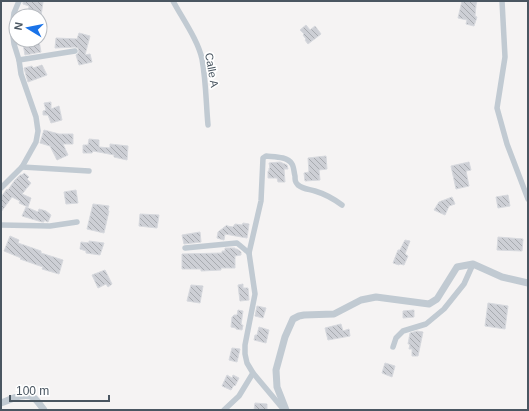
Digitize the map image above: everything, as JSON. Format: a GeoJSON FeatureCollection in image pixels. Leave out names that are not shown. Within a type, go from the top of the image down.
{"type":"FeatureCollection","features":[{"type":"Feature","properties":{"kind":"street"},"geometry":{"type":"LineString","coordinates":[[1,188],[22,167],[36,142],[38,131],[36,117],[21,74],[19,60],[14,44],[12,28],[14,13],[19,1]]}},
{"type":"Feature","properties":{"kind":"street","name":"Calle A"},"geometry":{"type":"LineString","coordinates":[[173,1],[192,35],[201,58],[208,125]]}},
{"type":"Feature","properties":{"kind":"street"},"geometry":{"type":"LineString","coordinates":[[502,1],[505,57],[497,108],[507,144],[528,199]]}},
{"type":"Feature","properties":{"kind":"street"},"geometry":{"type":"LineString","coordinates":[[19,60],[74,51]]}},
{"type":"Feature","properties":{"kind":"street"},"geometry":{"type":"LineString","coordinates":[[285,410],[254,374],[248,363],[245,345],[255,294],[249,253],[261,200],[263,158],[266,156],[288,160],[292,164],[295,183],[304,189],[316,191],[326,195],[342,205]]}},
{"type":"Feature","properties":{"kind":"street"},"geometry":{"type":"LineString","coordinates":[[22,167],[89,171]]}},
{"type":"Feature","properties":{"kind":"street"},"geometry":{"type":"LineString","coordinates":[[1,225],[50,226],[77,222]]}},
{"type":"Feature","properties":{"kind":"street"},"geometry":{"type":"LineString","coordinates":[[185,248],[237,243],[249,253]]}},
{"type":"Feature","properties":{"kind":"street"},"geometry":{"type":"LineString","coordinates":[[285,410],[277,387],[276,370],[285,337],[293,319],[299,316],[334,314],[361,300],[376,297],[429,304],[437,299],[458,267],[473,264],[502,277],[528,283]]}},
{"type":"Feature","properties":{"kind":"street"},"geometry":{"type":"LineString","coordinates":[[393,347],[396,338],[403,331],[426,324],[444,309],[464,284],[473,264]]}},
{"type":"Feature","properties":{"kind":"street"},"geometry":{"type":"LineString","coordinates":[[224,410],[239,396],[254,374]]}},
{"type":"Feature","properties":{"kind":"street"},"geometry":{"type":"LineString","coordinates":[[1,403],[20,396],[27,396],[34,398],[44,410]]}},
{"type":"Feature","properties":{"kind":"building"},"geometry":{"type":"Polygon","coordinates":[[[23,1],[43,2],[42,8],[29,8],[29,6],[23,4],[23,1]]]}},
{"type":"Feature","properties":{"kind":"building"},"geometry":{"type":"Polygon","coordinates":[[[462,1],[477,1],[475,16],[477,17],[474,26],[466,24],[467,20],[458,18],[462,1]]]}},
{"type":"Feature","properties":{"kind":"building"},"geometry":{"type":"Polygon","coordinates":[[[306,25],[310,30],[315,26],[321,34],[308,44],[303,35],[304,34],[300,30],[306,25]]]}},
{"type":"Feature","properties":{"kind":"building"},"geometry":{"type":"Polygon","coordinates":[[[79,33],[90,36],[85,55],[90,54],[92,62],[79,65],[76,55],[79,52],[78,48],[55,48],[56,38],[77,39],[79,33]]]}},
{"type":"Feature","properties":{"kind":"building"},"geometry":{"type":"Polygon","coordinates":[[[24,48],[40,48],[41,52],[25,55],[24,48]]]}},
{"type":"Feature","properties":{"kind":"building"},"geometry":{"type":"Polygon","coordinates":[[[42,65],[47,75],[28,82],[24,68],[32,66],[33,68],[42,65]]]}},
{"type":"Feature","properties":{"kind":"building"},"geometry":{"type":"Polygon","coordinates":[[[51,102],[51,109],[59,106],[62,120],[51,123],[48,115],[43,115],[43,111],[46,110],[44,103],[51,102]]]}},
{"type":"Feature","properties":{"kind":"building"},"geometry":{"type":"Polygon","coordinates":[[[44,130],[59,134],[73,134],[73,144],[63,144],[68,155],[57,160],[50,146],[40,143],[44,130]]]}},
{"type":"Feature","properties":{"kind":"building"},"geometry":{"type":"Polygon","coordinates":[[[89,139],[99,140],[99,147],[110,148],[110,144],[128,146],[127,160],[114,157],[114,155],[93,151],[92,153],[83,153],[83,145],[88,145],[89,139]]]}},
{"type":"Feature","properties":{"kind":"building"},"geometry":{"type":"Polygon","coordinates":[[[326,156],[327,169],[319,170],[320,180],[305,181],[304,173],[309,172],[308,158],[326,156]]]}},
{"type":"Feature","properties":{"kind":"building"},"geometry":{"type":"Polygon","coordinates":[[[280,162],[287,165],[288,169],[284,169],[285,182],[278,182],[277,178],[268,178],[268,171],[270,168],[269,163],[280,162]]]}},
{"type":"Feature","properties":{"kind":"building"},"geometry":{"type":"Polygon","coordinates":[[[469,162],[471,170],[466,171],[469,186],[456,189],[451,166],[469,162]]]}},
{"type":"Feature","properties":{"kind":"building"},"geometry":{"type":"Polygon","coordinates":[[[24,173],[29,177],[27,179],[31,183],[22,194],[31,198],[28,207],[19,203],[20,201],[12,197],[1,212],[1,197],[15,180],[24,173]]]}},
{"type":"Feature","properties":{"kind":"building"},"geometry":{"type":"Polygon","coordinates":[[[76,190],[78,203],[66,204],[64,192],[76,190]]]}},
{"type":"Feature","properties":{"kind":"building"},"geometry":{"type":"Polygon","coordinates":[[[508,195],[510,206],[498,208],[496,197],[508,195]]]}},
{"type":"Feature","properties":{"kind":"building"},"geometry":{"type":"Polygon","coordinates":[[[452,197],[455,204],[449,206],[445,215],[434,210],[439,202],[452,197]]]}},
{"type":"Feature","properties":{"kind":"building"},"geometry":{"type":"Polygon","coordinates":[[[93,204],[109,206],[104,233],[87,229],[93,204]]]}},
{"type":"Feature","properties":{"kind":"building"},"geometry":{"type":"Polygon","coordinates":[[[26,207],[38,212],[39,209],[46,211],[51,215],[48,222],[44,220],[44,222],[42,222],[22,216],[26,207]]]}},
{"type":"Feature","properties":{"kind":"building"},"geometry":{"type":"Polygon","coordinates":[[[140,214],[159,215],[157,228],[139,226],[140,214]]]}},
{"type":"Feature","properties":{"kind":"building"},"geometry":{"type":"Polygon","coordinates":[[[243,223],[249,224],[247,238],[225,234],[224,240],[217,238],[218,232],[227,225],[233,227],[235,224],[242,225],[243,223]]]}},
{"type":"Feature","properties":{"kind":"building"},"geometry":{"type":"Polygon","coordinates":[[[200,232],[201,242],[184,244],[182,235],[200,232]]]}},
{"type":"Feature","properties":{"kind":"building"},"geometry":{"type":"Polygon","coordinates":[[[10,236],[19,240],[18,243],[41,251],[41,253],[63,260],[59,274],[42,269],[43,267],[20,259],[21,258],[4,251],[10,236]]]}},
{"type":"Feature","properties":{"kind":"building"},"geometry":{"type":"Polygon","coordinates":[[[498,237],[523,239],[522,251],[497,250],[498,237]]]}},
{"type":"Feature","properties":{"kind":"building"},"geometry":{"type":"Polygon","coordinates":[[[405,240],[410,241],[405,254],[408,256],[404,265],[393,263],[398,250],[400,250],[405,240]]]}},
{"type":"Feature","properties":{"kind":"building"},"geometry":{"type":"Polygon","coordinates":[[[89,241],[104,243],[100,255],[86,253],[86,251],[80,249],[81,242],[89,243],[89,241]]]}},
{"type":"Feature","properties":{"kind":"building"},"geometry":{"type":"Polygon","coordinates":[[[225,248],[235,248],[241,252],[241,255],[235,256],[235,268],[221,268],[221,270],[201,271],[201,269],[182,269],[182,254],[222,253],[222,251],[225,251],[225,248]]]}},
{"type":"Feature","properties":{"kind":"building"},"geometry":{"type":"Polygon","coordinates":[[[105,270],[112,284],[108,287],[106,284],[98,288],[92,275],[105,270]]]}},
{"type":"Feature","properties":{"kind":"building"},"geometry":{"type":"Polygon","coordinates":[[[243,284],[243,288],[248,288],[249,300],[240,301],[238,285],[243,284]]]}},
{"type":"Feature","properties":{"kind":"building"},"geometry":{"type":"Polygon","coordinates":[[[191,285],[203,286],[200,303],[187,301],[191,285]]]}},
{"type":"Feature","properties":{"kind":"building"},"geometry":{"type":"Polygon","coordinates":[[[488,303],[508,306],[505,329],[485,326],[488,303]]]}},
{"type":"Feature","properties":{"kind":"building"},"geometry":{"type":"Polygon","coordinates":[[[257,306],[266,308],[263,318],[255,316],[257,306]]]}},
{"type":"Feature","properties":{"kind":"building"},"geometry":{"type":"Polygon","coordinates":[[[238,310],[243,311],[241,325],[243,325],[242,330],[231,327],[232,317],[237,315],[238,310]]]}},
{"type":"Feature","properties":{"kind":"building"},"geometry":{"type":"Polygon","coordinates":[[[414,310],[414,317],[403,318],[403,311],[414,310]]]}},
{"type":"Feature","properties":{"kind":"building"},"geometry":{"type":"Polygon","coordinates":[[[341,324],[343,331],[349,329],[350,336],[328,340],[325,328],[341,324]]]}},
{"type":"Feature","properties":{"kind":"building"},"geometry":{"type":"Polygon","coordinates":[[[259,327],[269,330],[266,343],[254,340],[259,327]]]}},
{"type":"Feature","properties":{"kind":"building"},"geometry":{"type":"Polygon","coordinates":[[[417,331],[423,332],[418,356],[412,356],[412,349],[409,349],[410,344],[408,344],[410,333],[417,331]]]}},
{"type":"Feature","properties":{"kind":"building"},"geometry":{"type":"Polygon","coordinates":[[[232,348],[240,349],[237,362],[229,360],[232,348]]]}},
{"type":"Feature","properties":{"kind":"building"},"geometry":{"type":"Polygon","coordinates":[[[385,363],[395,366],[392,377],[382,373],[385,363]]]}},
{"type":"Feature","properties":{"kind":"building"},"geometry":{"type":"Polygon","coordinates":[[[227,375],[232,378],[233,375],[239,378],[231,390],[222,386],[227,375]]]}},
{"type":"Feature","properties":{"kind":"building"},"geometry":{"type":"Polygon","coordinates":[[[255,403],[267,404],[267,410],[254,410],[255,403]]]}}]}
